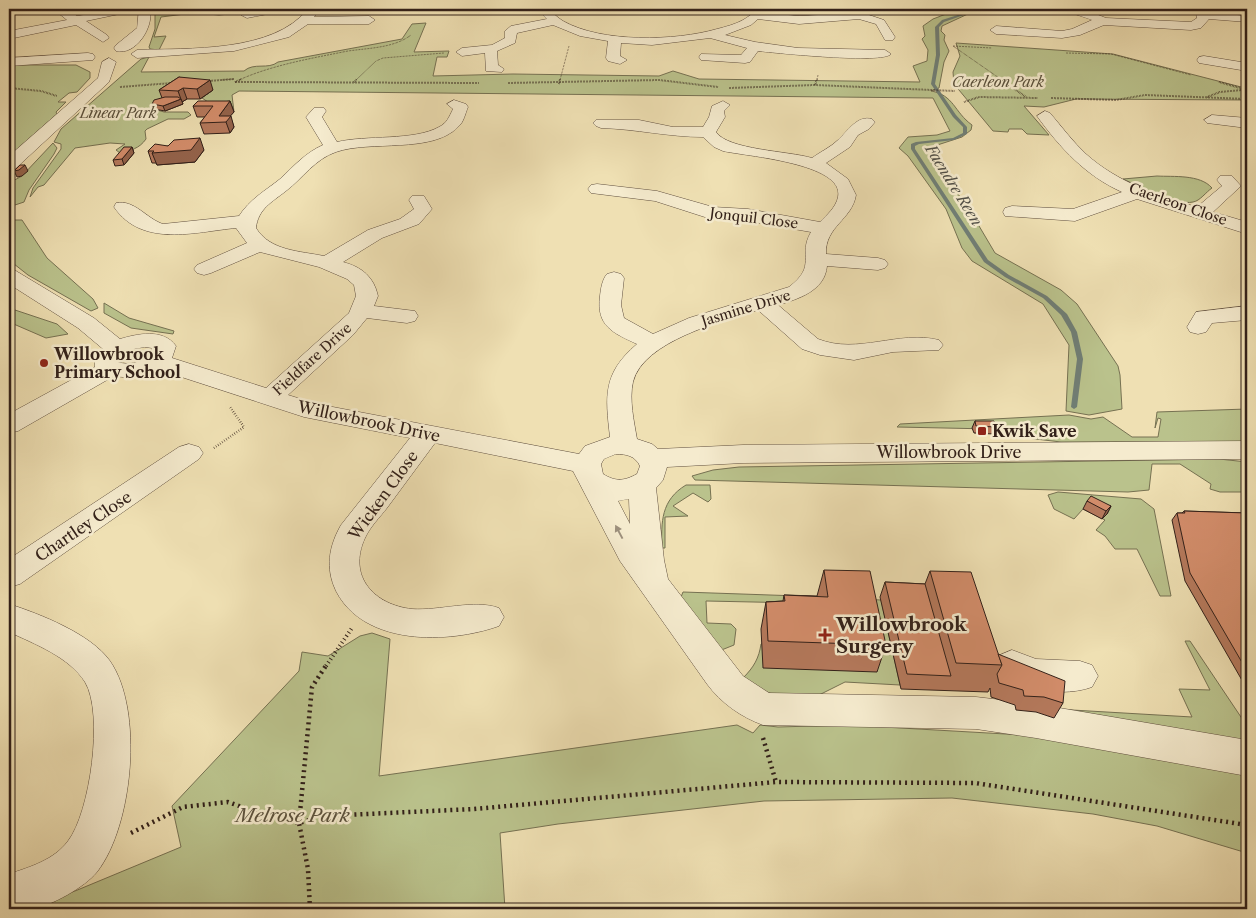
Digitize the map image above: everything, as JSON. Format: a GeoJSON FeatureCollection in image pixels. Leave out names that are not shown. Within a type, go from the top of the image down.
{"type":"FeatureCollection","features":[{"type":"Feature","properties":{"kind":"street"},"geometry":{"type":"LineString","coordinates":[[9,165],[104,79],[100,52],[75,21],[60,9]]}},
{"type":"Feature","properties":{"kind":"street"},"geometry":{"type":"LineString","coordinates":[[120,48],[143,30],[146,21],[144,9]]}},
{"type":"Feature","properties":{"kind":"street"},"geometry":{"type":"LineString","coordinates":[[247,15],[278,9]]}},
{"type":"Feature","properties":{"kind":"street"},"geometry":{"type":"LineString","coordinates":[[100,52],[130,58],[137,54],[243,46],[284,35],[307,21],[314,9]]}},
{"type":"Feature","properties":{"kind":"street"},"geometry":{"type":"LineString","coordinates":[[542,9],[555,21],[577,31],[615,38],[659,40],[713,35],[740,27],[761,12],[798,20],[859,16],[880,22],[889,37]]}},
{"type":"Feature","properties":{"kind":"street"},"geometry":{"type":"LineString","coordinates":[[859,16],[870,10],[882,9]]}},
{"type":"Feature","properties":{"kind":"street"},"geometry":{"type":"LineString","coordinates":[[902,9],[917,9]]}},
{"type":"Feature","properties":{"kind":"street"},"geometry":{"type":"LineString","coordinates":[[1066,9],[1086,13],[1104,21],[1183,27],[1201,23],[1201,12],[1247,19]]}},
{"type":"Feature","properties":{"kind":"street"},"geometry":{"type":"LineString","coordinates":[[9,35],[120,11]]}},
{"type":"Feature","properties":{"kind":"street"},"geometry":{"type":"LineString","coordinates":[[307,21],[355,24],[369,20]]}},
{"type":"Feature","properties":{"kind":"street"},"geometry":{"type":"LineString","coordinates":[[462,52],[488,49],[508,43],[511,40],[511,31],[515,29],[555,21]]}},
{"type":"Feature","properties":{"kind":"street"},"geometry":{"type":"LineString","coordinates":[[996,30],[1064,34],[1104,21]]}},
{"type":"Feature","properties":{"kind":"street"},"geometry":{"type":"LineString","coordinates":[[713,35],[736,43],[804,52],[885,54]]}},
{"type":"Feature","properties":{"kind":"street"},"geometry":{"type":"LineString","coordinates":[[615,38],[613,58],[620,60]]}},
{"type":"Feature","properties":{"kind":"street"},"geometry":{"type":"LineString","coordinates":[[243,46],[254,57]]}},
{"type":"Feature","properties":{"kind":"street"},"geometry":{"type":"LineString","coordinates":[[706,57],[744,59],[756,46]]}},
{"type":"Feature","properties":{"kind":"street"},"geometry":{"type":"LineString","coordinates":[[9,62],[120,48],[136,50],[137,54]]}},
{"type":"Feature","properties":{"kind":"street"},"geometry":{"type":"LineString","coordinates":[[488,49],[492,53],[491,68],[497,69]]}},
{"type":"Feature","properties":{"kind":"street"},"geometry":{"type":"LineString","coordinates":[[804,52],[814,58],[816,80]]}},
{"type":"Feature","properties":{"kind":"street"},"geometry":{"type":"LineString","coordinates":[[1204,60],[1247,67]]}},
{"type":"Feature","properties":{"kind":"street"},"geometry":{"type":"LineString","coordinates":[[204,269],[260,245],[250,236],[246,228],[246,221],[256,206],[289,181],[303,164],[332,147],[356,143],[419,138],[438,133],[453,124],[461,107],[454,104]]}},
{"type":"Feature","properties":{"kind":"street"},"geometry":{"type":"LineString","coordinates":[[708,132],[718,117],[717,109],[723,104]]}},
{"type":"Feature","properties":{"kind":"street"},"geometry":{"type":"LineString","coordinates":[[319,111],[314,117],[332,147]]}},
{"type":"Feature","properties":{"kind":"street","name":"Caerleon Close"},"geometry":{"type":"LineString","coordinates":[[1045,116],[1088,165],[1139,192],[1247,228]]}},
{"type":"Feature","properties":{"kind":"street"},"geometry":{"type":"LineString","coordinates":[[1212,120],[1247,123]]}},
{"type":"Feature","properties":{"kind":"street"},"geometry":{"type":"LineString","coordinates":[[813,164],[844,144],[852,132],[864,126],[867,122]]}},
{"type":"Feature","properties":{"kind":"street"},"geometry":{"type":"LineString","coordinates":[[601,123],[639,125],[672,132],[708,132]]}},
{"type":"Feature","properties":{"kind":"street"},"geometry":{"type":"LineString","coordinates":[[708,132],[713,139],[728,147],[779,155],[813,164],[836,176],[848,192],[843,208],[823,228]]}},
{"type":"Feature","properties":{"kind":"street"},"geometry":{"type":"LineString","coordinates":[[1201,214],[1232,186],[1226,180]]}},
{"type":"Feature","properties":{"kind":"street","name":"Jonquil Close"},"geometry":{"type":"LineString","coordinates":[[597,189],[657,196],[712,213],[748,215],[823,228]]}},
{"type":"Feature","properties":{"kind":"street"},"geometry":{"type":"LineString","coordinates":[[1012,212],[1071,222],[1084,213],[1139,192]]}},
{"type":"Feature","properties":{"kind":"street"},"geometry":{"type":"LineString","coordinates":[[327,263],[376,234],[410,223],[422,210],[418,200]]}},
{"type":"Feature","properties":{"kind":"street"},"geometry":{"type":"LineString","coordinates":[[123,207],[147,226],[162,230],[246,221]]}},
{"type":"Feature","properties":{"kind":"street","name":"Jasmine Drive"},"geometry":{"type":"LineString","coordinates":[[624,445],[620,394],[621,379],[627,366],[638,353],[653,342],[689,326],[797,292],[814,277],[818,259],[816,241],[823,228]]}},
{"type":"Feature","properties":{"kind":"street","name":"Fieldfare Drive"},"geometry":{"type":"LineString","coordinates":[[258,395],[354,321],[367,299],[367,288],[361,278],[352,271],[327,263],[288,255],[260,245]]}},
{"type":"Feature","properties":{"kind":"street"},"geometry":{"type":"LineString","coordinates":[[818,259],[878,264]]}},
{"type":"Feature","properties":{"kind":"street"},"geometry":{"type":"LineString","coordinates":[[9,275],[86,323],[114,358],[9,424]]}},
{"type":"Feature","properties":{"kind":"street"},"geometry":{"type":"LineString","coordinates":[[614,278],[608,310],[610,318],[627,331],[653,342]]}},
{"type":"Feature","properties":{"kind":"street"},"geometry":{"type":"LineString","coordinates":[[763,303],[810,344],[820,348],[854,353],[892,345],[931,345]]}},
{"type":"Feature","properties":{"kind":"street"},"geometry":{"type":"LineString","coordinates":[[361,311],[407,316]]}},
{"type":"Feature","properties":{"kind":"street"},"geometry":{"type":"LineString","coordinates":[[1198,327],[1204,317],[1247,313]]}},
{"type":"Feature","properties":{"kind":"street","name":"Willowbrook Drive"},"geometry":{"type":"LineString","coordinates":[[114,358],[131,371],[157,361],[258,395],[313,411],[428,434],[590,474]]}},
{"type":"Feature","properties":{"kind":"street","name":"Wicken Close"},"geometry":{"type":"LineString","coordinates":[[365,609],[346,581],[345,549],[352,533],[428,434]]}},
{"type":"Feature","properties":{"kind":"street"},"geometry":{"type":"LineString","coordinates":[[656,587],[648,560],[647,472],[640,449],[624,445],[612,445],[594,452],[590,474],[631,553],[719,673],[730,687],[763,710],[976,713],[1247,758]]}},
{"type":"Feature","properties":{"kind":"street","name":"Willowbrook Drive"},"geometry":{"type":"LineString","coordinates":[[647,472],[743,454],[1247,450]]}},
{"type":"Feature","properties":{"kind":"street","name":"Chartley Close"},"geometry":{"type":"LineString","coordinates":[[9,576],[170,481],[189,452]]}},
{"type":"Feature","properties":{"kind":"street"},"geometry":{"type":"LineString","coordinates":[[590,474],[612,491],[633,490],[647,472]]}},
{"type":"Feature","properties":{"kind":"street"},"geometry":{"type":"LineString","coordinates":[[365,609],[386,618],[421,622],[451,622],[487,616]]}},
{"type":"Feature","properties":{"kind":"street"},"geometry":{"type":"LineString","coordinates":[[9,617],[69,646],[87,659],[100,674],[108,697],[112,733],[110,772],[100,820],[94,838],[82,857],[64,873],[42,884],[9,896]]}},
{"type":"Feature","properties":{"kind":"street"},"geometry":{"type":"LineString","coordinates":[[990,645],[1000,657],[1018,669],[1044,674],[1080,676]]}},
{"type":"Feature","properties":{"kind":"path"},"geometry":{"type":"LineString","coordinates":[[559,84],[573,33],[577,31]]}},
{"type":"Feature","properties":{"kind":"path"},"geometry":{"type":"LineString","coordinates":[[411,35],[402,42],[254,73],[235,82],[484,83]]}},
{"type":"Feature","properties":{"kind":"path"},"geometry":{"type":"LineString","coordinates":[[992,48],[953,46],[1028,98],[1045,116]]}},
{"type":"Feature","properties":{"kind":"path"},"geometry":{"type":"LineString","coordinates":[[354,83],[376,61],[389,57],[462,52]]}},
{"type":"Feature","properties":{"kind":"path"},"geometry":{"type":"LineString","coordinates":[[1060,52],[1111,54],[1196,76]]}},
{"type":"Feature","properties":{"kind":"path"},"geometry":{"type":"LineString","coordinates":[[205,81],[234,79]]}},
{"type":"Feature","properties":{"kind":"path"},"geometry":{"type":"LineString","coordinates":[[504,83],[559,84],[659,80],[721,88],[816,80],[955,91]]}},
{"type":"Feature","properties":{"kind":"path"},"geometry":{"type":"LineString","coordinates":[[1216,81],[1246,90]]}},
{"type":"Feature","properties":{"kind":"path"},"geometry":{"type":"LineString","coordinates":[[117,87],[176,83]]}},
{"type":"Feature","properties":{"kind":"path"},"geometry":{"type":"LineString","coordinates":[[9,88],[41,91],[60,96]]}},
{"type":"Feature","properties":{"kind":"path"},"geometry":{"type":"LineString","coordinates":[[1205,98],[1220,92],[1246,90]]}},
{"type":"Feature","properties":{"kind":"path"},"geometry":{"type":"LineString","coordinates":[[964,102],[979,97],[1116,100],[1145,95],[1247,99]]}},
{"type":"Feature","properties":{"kind":"path"},"geometry":{"type":"LineString","coordinates":[[189,452],[212,449],[244,427],[229,408],[258,395]]}},
{"type":"Feature","properties":{"kind":"path"},"geometry":{"type":"LineString","coordinates":[[310,909],[308,869],[299,823],[312,687],[365,609]]}},
{"type":"Feature","properties":{"kind":"path"},"geometry":{"type":"LineString","coordinates":[[82,857],[183,808],[228,802],[267,816],[299,823],[324,816],[474,809],[776,782],[975,783],[1051,793],[1247,825]]}},
{"type":"Feature","properties":{"kind":"green space"},"geometry":{"type":"Polygon","coordinates":[[[155,9],[215,9],[215,11],[240,9],[240,13],[219,15],[155,9]]]}},
{"type":"Feature","properties":{"kind":"green space","name":"Linear Park"},"geometry":{"type":"Polygon","coordinates":[[[959,9],[1000,9],[970,13],[942,26],[941,31],[945,35],[944,40],[949,51],[944,62],[939,88],[931,91],[945,96],[972,125],[971,130],[962,137],[925,149],[969,209],[995,253],[1061,290],[1077,304],[1118,366],[1122,409],[1089,415],[1066,411],[1069,345],[1043,304],[972,261],[962,248],[946,209],[908,156],[899,148],[908,137],[937,135],[950,131],[933,98],[239,91],[232,95],[234,112],[213,112],[208,102],[202,98],[213,90],[154,109],[164,112],[188,112],[191,115],[184,119],[168,119],[147,129],[145,131],[146,139],[134,149],[120,153],[116,150],[125,144],[110,143],[75,148],[44,185],[38,187],[30,197],[33,188],[61,149],[61,144],[54,142],[61,129],[141,59],[149,57],[141,72],[244,71],[252,67],[270,66],[278,62],[402,39],[412,24],[426,23],[414,52],[449,51],[447,57],[437,57],[433,76],[513,74],[659,76],[673,71],[699,79],[920,82],[913,66],[927,61],[928,50],[922,39],[925,36],[923,26],[933,19],[959,9]]]}},
{"type":"Feature","properties":{"kind":"green space"},"geometry":{"type":"Polygon","coordinates":[[[178,11],[193,13],[161,17],[154,37],[166,36],[159,50],[150,49],[155,29],[155,12],[178,11]]]}},
{"type":"Feature","properties":{"kind":"green space","name":"Caerleon Park"},"geometry":{"type":"Polygon","coordinates":[[[956,43],[1113,54],[1245,88],[1247,100],[1076,99],[1044,107],[1024,106],[1049,135],[1027,134],[1022,129],[1009,129],[1008,132],[993,131],[954,84],[953,72],[960,56],[956,43]]]}},
{"type":"Feature","properties":{"kind":"green space"},"geometry":{"type":"Polygon","coordinates":[[[9,65],[76,65],[90,72],[90,78],[77,92],[69,93],[58,102],[66,102],[56,112],[57,114],[9,156],[9,65]]]}},
{"type":"Feature","properties":{"kind":"green space"},"geometry":{"type":"Polygon","coordinates":[[[53,143],[57,148],[29,190],[24,202],[9,207],[9,183],[22,176],[53,143]]]}},
{"type":"Feature","properties":{"kind":"green space"},"geometry":{"type":"Polygon","coordinates":[[[1157,176],[1194,178],[1201,180],[1212,188],[1198,200],[1186,202],[1158,195],[1123,179],[1157,176]]]}},
{"type":"Feature","properties":{"kind":"green space"},"geometry":{"type":"Polygon","coordinates":[[[9,220],[22,220],[47,258],[93,299],[98,308],[91,311],[28,275],[9,260],[9,220]]]}},
{"type":"Feature","properties":{"kind":"green space"},"geometry":{"type":"Polygon","coordinates":[[[104,303],[129,318],[174,331],[173,334],[131,328],[104,313],[104,303]]]}},
{"type":"Feature","properties":{"kind":"green space"},"geometry":{"type":"Polygon","coordinates":[[[9,308],[57,324],[68,334],[46,338],[9,322],[9,308]]]}},
{"type":"Feature","properties":{"kind":"green space"},"geometry":{"type":"Polygon","coordinates":[[[1247,409],[1247,442],[1061,442],[993,434],[991,429],[897,427],[900,424],[1069,415],[1091,419],[1103,417],[1132,437],[1158,437],[1161,419],[1158,418],[1155,428],[1157,412],[1247,409]]]}},
{"type":"Feature","properties":{"kind":"green space"},"geometry":{"type":"Polygon","coordinates":[[[1219,459],[1247,462],[1247,492],[1220,492],[1210,489],[1211,484],[1180,464],[1152,464],[1149,490],[1128,492],[695,480],[692,476],[713,470],[739,467],[1219,459]]]}},
{"type":"Feature","properties":{"kind":"green space"},"geometry":{"type":"Polygon","coordinates":[[[686,485],[710,485],[711,499],[708,502],[693,493],[673,506],[688,516],[665,517],[665,548],[662,548],[664,512],[672,498],[686,485]]]}},
{"type":"Feature","properties":{"kind":"green space"},"geometry":{"type":"Polygon","coordinates":[[[1058,492],[1141,499],[1154,509],[1171,596],[1160,596],[1137,549],[1115,549],[1105,536],[1096,530],[1105,520],[1083,509],[1074,519],[1054,509],[1048,495],[1058,492]]]}},
{"type":"Feature","properties":{"kind":"green space"},"geometry":{"type":"Polygon","coordinates":[[[683,592],[799,596],[800,603],[706,601],[707,623],[731,624],[736,629],[734,645],[719,651],[681,597],[683,592]]]}},
{"type":"Feature","properties":{"kind":"green space"},"geometry":{"type":"Polygon","coordinates":[[[861,599],[881,600],[900,685],[845,682],[809,700],[772,694],[759,689],[743,678],[755,662],[761,644],[861,599]]]}},
{"type":"Feature","properties":{"kind":"green space","name":"Melrose Park"},"geometry":{"type":"Polygon","coordinates":[[[372,633],[390,639],[379,776],[737,725],[753,733],[760,725],[778,727],[848,725],[1058,737],[1055,709],[1192,717],[1179,689],[1210,690],[1185,641],[1190,641],[1247,726],[1247,853],[1157,826],[1093,814],[952,798],[764,801],[558,824],[500,833],[505,909],[22,909],[75,891],[181,847],[172,806],[299,671],[302,652],[328,656],[360,636],[372,633]]]}},
{"type":"Feature","properties":{"kind":"building"},"geometry":{"type":"Polygon","coordinates":[[[179,77],[210,80],[197,89],[159,90],[179,77]]]}},
{"type":"Feature","properties":{"kind":"building"},"geometry":{"type":"Polygon","coordinates":[[[165,97],[178,97],[181,99],[163,106],[152,104],[154,100],[165,97]]]}},
{"type":"Feature","properties":{"kind":"building"},"geometry":{"type":"Polygon","coordinates":[[[198,101],[230,101],[219,116],[231,116],[226,122],[200,123],[213,106],[193,106],[198,101]]]}},
{"type":"Feature","properties":{"kind":"building"},"geometry":{"type":"Polygon","coordinates":[[[200,138],[191,150],[152,153],[154,151],[148,151],[155,144],[168,146],[174,140],[200,138]]]}},
{"type":"Feature","properties":{"kind":"building"},"geometry":{"type":"Polygon","coordinates":[[[124,147],[132,147],[122,159],[113,160],[124,147]]]}},
{"type":"Feature","properties":{"kind":"building"},"geometry":{"type":"Polygon","coordinates":[[[20,165],[25,165],[19,170],[14,171],[20,165]]]}},
{"type":"Feature","properties":{"kind":"building"},"geometry":{"type":"Polygon","coordinates":[[[975,421],[994,421],[996,427],[976,426],[975,421]]]}},
{"type":"Feature","properties":{"kind":"building"},"geometry":{"type":"Polygon","coordinates":[[[1091,496],[1111,506],[1106,511],[1087,501],[1091,496]]]}},
{"type":"Feature","properties":{"kind":"building"},"geometry":{"type":"Polygon","coordinates":[[[1184,511],[1247,513],[1247,671],[1190,573],[1177,513],[1185,513],[1184,511]]]}},
{"type":"Feature","properties":{"kind":"building"},"geometry":{"type":"Polygon","coordinates":[[[824,570],[870,571],[886,645],[768,641],[766,602],[785,601],[784,595],[828,597],[824,570]]]}},
{"type":"Feature","properties":{"kind":"building"},"geometry":{"type":"Polygon","coordinates":[[[930,571],[971,572],[1002,665],[956,663],[930,571]]]}},
{"type":"Feature","properties":{"kind":"building"},"geometry":{"type":"Polygon","coordinates":[[[885,582],[925,584],[951,676],[907,674],[885,582]]]}},
{"type":"Feature","properties":{"kind":"building"},"geometry":{"type":"Polygon","coordinates":[[[998,654],[1065,681],[1063,703],[1044,697],[1024,696],[1023,690],[999,683],[997,674],[1002,665],[998,654]]]}},
{"type":"Feature","properties":{"kind":"waterway","name":"Faendre Reen"},"geometry":{"type":"LineString","coordinates":[[979,9],[943,21],[937,27],[938,55],[933,84],[954,116],[965,127],[965,134],[954,139],[918,143],[913,145],[913,149],[986,261],[1007,276],[1045,297],[1064,314],[1074,332],[1080,359],[1074,407]]}},
{"type":"Feature","properties":{"kind":"place","name":"Willowbrook Primary School"},"geometry":{"type":"Point","coordinates":[44,363]}},
{"type":"Feature","properties":{"kind":"place","name":"Kwik Save"},"geometry":{"type":"Point","coordinates":[982,431]}},
{"type":"Feature","properties":{"kind":"place","name":"Willowbrook Surgery"},"geometry":{"type":"Point","coordinates":[825,635]}}]}
